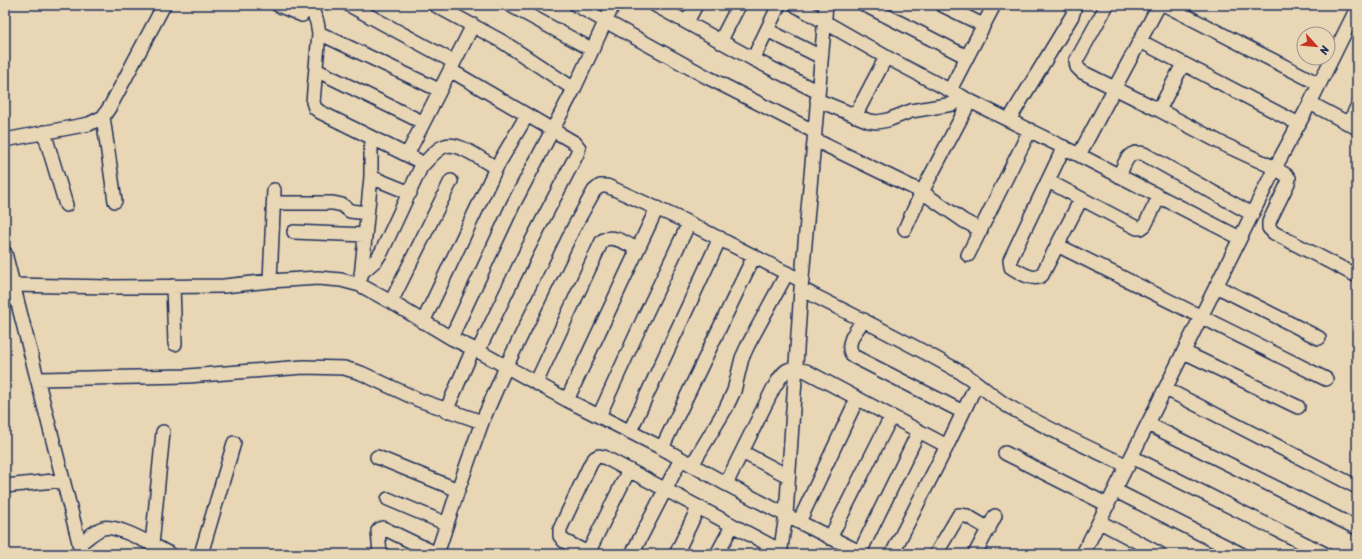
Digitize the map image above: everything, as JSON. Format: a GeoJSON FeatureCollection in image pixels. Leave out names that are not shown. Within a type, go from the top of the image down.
{"type":"FeatureCollection","features":[{"type":"Feature","properties":{"kind":"street"},"geometry":{"type":"LineString","coordinates":[[5,140],[44,132],[76,128],[89,124],[103,117],[164,5]]}},
{"type":"Feature","properties":{"kind":"street"},"geometry":{"type":"LineString","coordinates":[[278,5],[299,15],[302,15],[309,5],[317,22],[319,33],[313,102],[315,108],[320,112],[417,160],[421,167]]}},
{"type":"Feature","properties":{"kind":"street"},"geometry":{"type":"LineString","coordinates":[[349,5],[452,66],[527,115],[575,143],[579,148],[475,350],[446,411]]}},
{"type":"Feature","properties":{"kind":"street"},"geometry":{"type":"LineString","coordinates":[[435,5],[523,54],[574,89]]}},
{"type":"Feature","properties":{"kind":"street"},"geometry":{"type":"LineString","coordinates":[[510,5],[591,49]]}},
{"type":"Feature","properties":{"kind":"street"},"geometry":{"type":"LineString","coordinates":[[576,5],[815,136],[922,192],[964,221],[981,230]]}},
{"type":"Feature","properties":{"kind":"street"},"geometry":{"type":"LineString","coordinates":[[451,338],[513,204],[574,89],[591,49],[613,5]]}},
{"type":"Feature","properties":{"kind":"street"},"geometry":{"type":"LineString","coordinates":[[655,5],[818,96],[855,116],[869,121],[877,122],[888,120],[911,111],[953,104],[966,99]]}},
{"type":"Feature","properties":{"kind":"street"},"geometry":{"type":"LineString","coordinates":[[687,22],[696,5]]}},
{"type":"Feature","properties":{"kind":"street"},"geometry":{"type":"LineString","coordinates":[[720,42],[739,5]]}},
{"type":"Feature","properties":{"kind":"street"},"geometry":{"type":"LineString","coordinates":[[753,59],[779,5]]}},
{"type":"Feature","properties":{"kind":"street"},"geometry":{"type":"LineString","coordinates":[[795,5],[966,99],[1064,147],[1240,238]]}},
{"type":"Feature","properties":{"kind":"street"},"geometry":{"type":"LineString","coordinates":[[629,470],[589,553],[564,541],[560,536],[560,529],[591,464],[595,458],[599,456],[604,457],[629,470],[665,491],[732,526],[763,549],[780,553],[786,515],[801,285],[826,5]]}},
{"type":"Feature","properties":{"kind":"street"},"geometry":{"type":"LineString","coordinates":[[865,5],[967,57]]}},
{"type":"Feature","properties":{"kind":"street"},"geometry":{"type":"LineString","coordinates":[[942,5],[983,25]]}},
{"type":"Feature","properties":{"kind":"street"},"geometry":{"type":"LineString","coordinates":[[950,90],[994,5]]}},
{"type":"Feature","properties":{"kind":"street"},"geometry":{"type":"LineString","coordinates":[[1009,120],[1072,16],[1074,10],[1070,5]]}},
{"type":"Feature","properties":{"kind":"street"},"geometry":{"type":"LineString","coordinates":[[1107,5],[1076,61],[1077,67],[1082,72],[1115,87],[1223,144],[1275,168],[1286,175],[1289,178],[1288,183],[1268,222],[1269,228],[1274,233],[1357,276]]}},
{"type":"Feature","properties":{"kind":"street"},"geometry":{"type":"LineString","coordinates":[[1079,155],[1159,5]]}},
{"type":"Feature","properties":{"kind":"street"},"geometry":{"type":"LineString","coordinates":[[1165,5],[1319,84]]}},
{"type":"Feature","properties":{"kind":"street"},"geometry":{"type":"LineString","coordinates":[[1084,554],[1275,168],[1310,103],[1357,8]]}},
{"type":"Feature","properties":{"kind":"street"},"geometry":{"type":"LineString","coordinates":[[407,155],[422,122],[473,25]]}},
{"type":"Feature","properties":{"kind":"street"},"geometry":{"type":"LineString","coordinates":[[767,30],[821,57]]}},
{"type":"Feature","properties":{"kind":"street"},"geometry":{"type":"LineString","coordinates":[[319,33],[439,90]]}},
{"type":"Feature","properties":{"kind":"street"},"geometry":{"type":"LineString","coordinates":[[1140,41],[1299,124]]}},
{"type":"Feature","properties":{"kind":"street"},"geometry":{"type":"LineString","coordinates":[[855,116],[886,56]]}},
{"type":"Feature","properties":{"kind":"street"},"geometry":{"type":"LineString","coordinates":[[1159,110],[1183,64]]}},
{"type":"Feature","properties":{"kind":"street"},"geometry":{"type":"LineString","coordinates":[[316,70],[422,122]]}},
{"type":"Feature","properties":{"kind":"street"},"geometry":{"type":"LineString","coordinates":[[905,229],[966,99]]}},
{"type":"Feature","properties":{"kind":"street"},"geometry":{"type":"LineString","coordinates":[[1310,103],[1353,126],[1357,107]]}},
{"type":"Feature","properties":{"kind":"street"},"geometry":{"type":"LineString","coordinates":[[422,322],[496,168],[527,115]]}},
{"type":"Feature","properties":{"kind":"street"},"geometry":{"type":"LineString","coordinates":[[103,117],[115,201]]}},
{"type":"Feature","properties":{"kind":"street"},"geometry":{"type":"LineString","coordinates":[[968,255],[1030,130]]}},
{"type":"Feature","properties":{"kind":"street"},"geometry":{"type":"LineString","coordinates":[[44,132],[66,205]]}},
{"type":"Feature","properties":{"kind":"street"},"geometry":{"type":"LineString","coordinates":[[361,279],[371,176],[371,148],[373,138]]}},
{"type":"Feature","properties":{"kind":"street"},"geometry":{"type":"LineString","coordinates":[[361,279],[382,252],[421,167],[439,150],[445,146],[452,145],[461,148],[496,168]]}},
{"type":"Feature","properties":{"kind":"street"},"geometry":{"type":"LineString","coordinates":[[1064,147],[1010,260],[1011,267],[1034,278],[1038,278],[1042,275],[1081,199]]}},
{"type":"Feature","properties":{"kind":"street"},"geometry":{"type":"LineString","coordinates":[[1119,176],[1129,156],[1138,152],[1252,214]]}},
{"type":"Feature","properties":{"kind":"street"},"geometry":{"type":"LineString","coordinates":[[371,176],[410,193]]}},
{"type":"Feature","properties":{"kind":"street"},"geometry":{"type":"LineString","coordinates":[[391,302],[451,181]]}},
{"type":"Feature","properties":{"kind":"street"},"geometry":{"type":"LineString","coordinates":[[1048,181],[1132,226],[1141,228],[1145,225],[1159,197]]}},
{"type":"Feature","properties":{"kind":"street"},"geometry":{"type":"LineString","coordinates":[[380,554],[378,531],[382,528],[437,554],[482,422],[506,367],[574,227],[594,191],[600,186],[608,186],[720,238],[787,273],[801,285],[964,374],[987,392],[1006,404],[1092,450],[1130,461],[1325,554]]}},
{"type":"Feature","properties":{"kind":"street"},"geometry":{"type":"LineString","coordinates":[[270,280],[274,197],[333,203],[342,205],[350,211],[367,213]]}},
{"type":"Feature","properties":{"kind":"street"},"geometry":{"type":"LineString","coordinates":[[567,400],[657,208]]}},
{"type":"Feature","properties":{"kind":"street"},"geometry":{"type":"LineString","coordinates":[[599,416],[689,223]]}},
{"type":"Feature","properties":{"kind":"street"},"geometry":{"type":"LineString","coordinates":[[294,232],[365,235]]}},
{"type":"Feature","properties":{"kind":"street"},"geometry":{"type":"LineString","coordinates":[[536,382],[602,241],[611,237],[637,249]]}},
{"type":"Feature","properties":{"kind":"street"},"geometry":{"type":"LineString","coordinates":[[630,432],[720,238]]}},
{"type":"Feature","properties":{"kind":"street"},"geometry":{"type":"LineString","coordinates":[[1057,245],[1326,379]]}},
{"type":"Feature","properties":{"kind":"street"},"geometry":{"type":"LineString","coordinates":[[5,253],[10,280],[81,549]]}},
{"type":"Feature","properties":{"kind":"street"},"geometry":{"type":"LineString","coordinates":[[662,448],[754,256]]}},
{"type":"Feature","properties":{"kind":"street"},"geometry":{"type":"LineString","coordinates":[[632,554],[665,491],[726,408],[734,391],[742,358],[787,273]]}},
{"type":"Feature","properties":{"kind":"street"},"geometry":{"type":"LineString","coordinates":[[10,280],[173,286],[224,286],[270,280],[318,278],[341,280],[361,279],[391,302],[422,322],[451,338],[830,538],[845,550],[862,553],[919,432]]}},
{"type":"Feature","properties":{"kind":"street"},"geometry":{"type":"LineString","coordinates":[[173,286],[175,344]]}},
{"type":"Feature","properties":{"kind":"street"},"geometry":{"type":"LineString","coordinates":[[1216,286],[1319,338]]}},
{"type":"Feature","properties":{"kind":"street"},"geometry":{"type":"LineString","coordinates":[[864,320],[855,332],[849,347],[853,356],[963,412]]}},
{"type":"Feature","properties":{"kind":"street"},"geometry":{"type":"LineString","coordinates":[[1184,352],[1298,407]]}},
{"type":"Feature","properties":{"kind":"street"},"geometry":{"type":"LineString","coordinates":[[37,379],[180,376],[304,367],[344,368],[361,373],[446,411],[482,422]]}},
{"type":"Feature","properties":{"kind":"street"},"geometry":{"type":"LineString","coordinates":[[726,484],[773,389],[782,374],[789,369],[796,368],[806,371],[947,446]]}},
{"type":"Feature","properties":{"kind":"street"},"geometry":{"type":"LineString","coordinates":[[892,554],[947,446],[976,383]]}},
{"type":"Feature","properties":{"kind":"street"},"geometry":{"type":"LineString","coordinates":[[1166,389],[1357,487]]}},
{"type":"Feature","properties":{"kind":"street"},"geometry":{"type":"LineString","coordinates":[[799,522],[857,399]]}},
{"type":"Feature","properties":{"kind":"street"},"geometry":{"type":"LineString","coordinates":[[830,538],[891,417]]}},
{"type":"Feature","properties":{"kind":"street"},"geometry":{"type":"LineString","coordinates":[[1148,424],[1357,528]]}},
{"type":"Feature","properties":{"kind":"street"},"geometry":{"type":"LineString","coordinates":[[152,545],[163,432]]}},
{"type":"Feature","properties":{"kind":"street"},"geometry":{"type":"LineString","coordinates":[[201,554],[234,443]]}},
{"type":"Feature","properties":{"kind":"street"},"geometry":{"type":"LineString","coordinates":[[742,452],[788,476]]}},
{"type":"Feature","properties":{"kind":"street"},"geometry":{"type":"LineString","coordinates":[[1005,453],[1108,505]]}},
{"type":"Feature","properties":{"kind":"street"},"geometry":{"type":"LineString","coordinates":[[377,458],[458,490]]}},
{"type":"Feature","properties":{"kind":"street"},"geometry":{"type":"LineString","coordinates":[[5,486],[63,480]]}},
{"type":"Feature","properties":{"kind":"street"},"geometry":{"type":"LineString","coordinates":[[1116,491],[1241,554]]}},
{"type":"Feature","properties":{"kind":"street"},"geometry":{"type":"LineString","coordinates":[[388,499],[447,524]]}},
{"type":"Feature","properties":{"kind":"street"},"geometry":{"type":"LineString","coordinates":[[676,554],[698,508]]}},
{"type":"Feature","properties":{"kind":"street"},"geometry":{"type":"LineString","coordinates":[[936,554],[959,515],[967,516],[989,529]]}},
{"type":"Feature","properties":{"kind":"street"},"geometry":{"type":"LineString","coordinates":[[975,554],[995,516]]}},
{"type":"Feature","properties":{"kind":"street"},"geometry":{"type":"LineString","coordinates":[[1100,522],[1160,554]]}},
{"type":"Feature","properties":{"kind":"street"},"geometry":{"type":"LineString","coordinates":[[717,554],[732,526]]}},
{"type":"Feature","properties":{"kind":"street"},"geometry":{"type":"LineString","coordinates":[[81,549],[95,532],[103,528],[111,528],[121,530],[170,554]]}}]}
